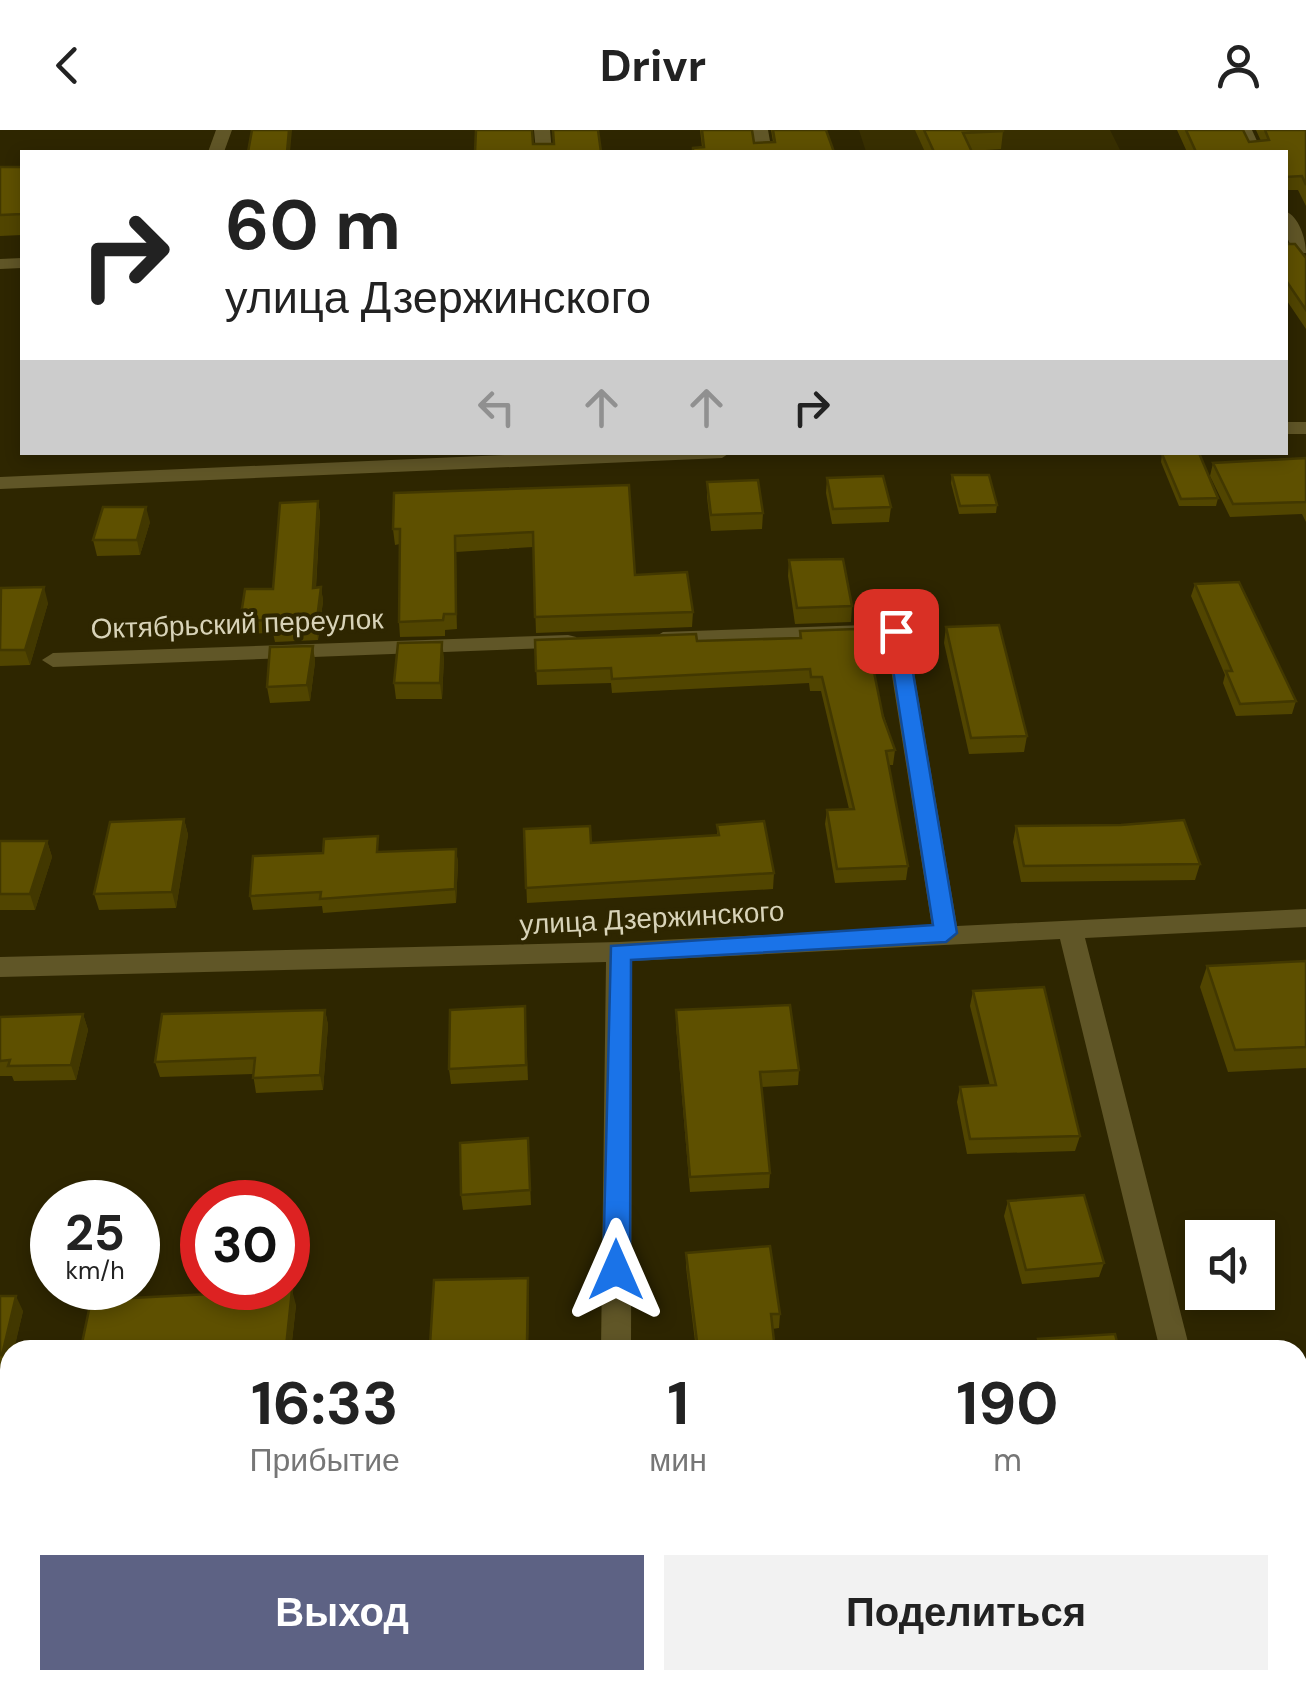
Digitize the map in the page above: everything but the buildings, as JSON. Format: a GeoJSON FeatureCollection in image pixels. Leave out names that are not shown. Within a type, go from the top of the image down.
{"type":"FeatureCollection","features":[{"type":"Feature","properties":{"kind":"street"},"geometry":{"type":"LineString","coordinates":[[1288,222],[1301,248],[1288,249]]}},
{"type":"Feature","properties":{"kind":"street"},"geometry":{"type":"LineString","coordinates":[[0,483],[652,455]]}},
{"type":"Feature","properties":{"kind":"street"},"geometry":{"type":"LineString","coordinates":[[642,640],[896,631],[946,933]]}},
{"type":"Feature","properties":{"kind":"street","name":"Октябрьский переулок"},"geometry":{"type":"LineString","coordinates":[[53,660],[583,642]]}},
{"type":"Feature","properties":{"kind":"street","name":"улица Дзержинского"},"geometry":{"type":"LineString","coordinates":[[0,967],[619,952],[1306,918]]}},
{"type":"Feature","properties":{"kind":"street"},"geometry":{"type":"LineString","coordinates":[[1070,928],[1172,1340]]}},
{"type":"Feature","properties":{"kind":"street"},"geometry":{"type":"LineString","coordinates":[[616,1340],[619,952]]}},
{"type":"Feature","properties":{"kind":"shaded area"},"geometry":{"type":"Polygon","coordinates":[[[859,130],[1110,130],[1120,150],[865,150],[859,130]]]}},
{"type":"Feature","properties":{"kind":"route"},"geometry":{"type":"LineString","coordinates":[[616,1270],[619,952],[946,933],[896,631]]}}]}
